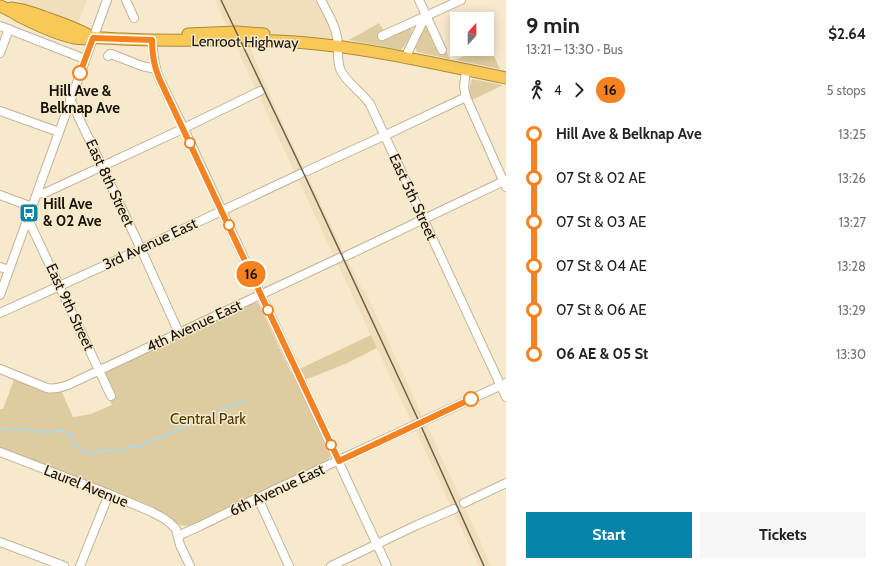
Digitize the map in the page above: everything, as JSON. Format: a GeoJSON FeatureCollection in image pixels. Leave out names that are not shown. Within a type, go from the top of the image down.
{"type":"FeatureCollection","features":[{"type":"Feature","properties":{"kind":"highway"},"geometry":{"type":"LineString","coordinates":[[6,5],[70,26],[93,38]]}},
{"type":"Feature","properties":{"kind":"highway","name":"Lenroot Highway"},"geometry":{"type":"LineString","coordinates":[[93,38],[152,40],[195,33],[236,32],[306,38],[338,46],[506,78]]}},
{"type":"Feature","properties":{"kind":"street"},"geometry":{"type":"LineString","coordinates":[[0,295],[107,0]]}},
{"type":"Feature","properties":{"kind":"street"},"geometry":{"type":"LineString","coordinates":[[126,0],[134,18]]}},
{"type":"Feature","properties":{"kind":"street","name":"East 5th Street"},"geometry":{"type":"LineString","coordinates":[[321,0],[335,29],[341,71],[362,93],[370,104],[503,384],[506,397]]}},
{"type":"Feature","properties":{"kind":"street"},"geometry":{"type":"LineString","coordinates":[[419,0],[442,50]]}},
{"type":"Feature","properties":{"kind":"street"},"geometry":{"type":"LineString","coordinates":[[382,36],[461,0]]}},
{"type":"Feature","properties":{"kind":"street"},"geometry":{"type":"LineString","coordinates":[[405,58],[427,16]]}},
{"type":"Feature","properties":{"kind":"street"},"geometry":{"type":"LineString","coordinates":[[0,26],[85,59]]}},
{"type":"Feature","properties":{"kind":"street"},"geometry":{"type":"LineString","coordinates":[[0,53],[9,29]]}},
{"type":"Feature","properties":{"kind":"street"},"geometry":{"type":"LineString","coordinates":[[152,40],[156,70],[387,566]]}},
{"type":"Feature","properties":{"kind":"street"},"geometry":{"type":"LineString","coordinates":[[108,56],[111,54],[156,70]]}},
{"type":"Feature","properties":{"kind":"street"},"geometry":{"type":"LineString","coordinates":[[466,70],[464,87],[466,97],[505,183]]}},
{"type":"Feature","properties":{"kind":"street"},"geometry":{"type":"LineString","coordinates":[[37,194],[45,193],[184,129],[260,91]]}},
{"type":"Feature","properties":{"kind":"street","name":"3rd Avenue East"},"geometry":{"type":"LineString","coordinates":[[0,313],[385,136],[466,97]]}},
{"type":"Feature","properties":{"kind":"street","name":"East 8th Street"},"geometry":{"type":"LineString","coordinates":[[70,99],[179,333]]}},
{"type":"Feature","properties":{"kind":"street"},"geometry":{"type":"LineString","coordinates":[[0,111],[58,132]]}},
{"type":"Feature","properties":{"kind":"street","name":"4th Avenue East"},"geometry":{"type":"LineString","coordinates":[[0,369],[47,388],[52,389],[68,385],[505,183]]}},
{"type":"Feature","properties":{"kind":"street"},"geometry":{"type":"LineString","coordinates":[[0,195],[32,207]]}},
{"type":"Feature","properties":{"kind":"street","name":"East 9th Street"},"geometry":{"type":"LineString","coordinates":[[28,219],[111,396]]}},
{"type":"Feature","properties":{"kind":"street"},"geometry":{"type":"LineString","coordinates":[[0,267],[9,270]]}},
{"type":"Feature","properties":{"kind":"street","name":"6th Avenue East"},"geometry":{"type":"LineString","coordinates":[[178,536],[503,384]]}},
{"type":"Feature","properties":{"kind":"street","name":"Laurel Avenue"},"geometry":{"type":"LineString","coordinates":[[0,452],[152,512],[170,523],[176,529],[178,536]]}},
{"type":"Feature","properties":{"kind":"street"},"geometry":{"type":"LineString","coordinates":[[464,503],[506,483]]}},
{"type":"Feature","properties":{"kind":"street"},"geometry":{"type":"LineString","coordinates":[[80,566],[109,494]]}},
{"type":"Feature","properties":{"kind":"street"},"geometry":{"type":"LineString","coordinates":[[258,498],[289,566]]}},
{"type":"Feature","properties":{"kind":"street"},"geometry":{"type":"LineString","coordinates":[[331,566],[454,509]]}},
{"type":"Feature","properties":{"kind":"street"},"geometry":{"type":"LineString","coordinates":[[178,536],[180,545],[190,566]]}},
{"type":"Feature","properties":{"kind":"street"},"geometry":{"type":"LineString","coordinates":[[0,542],[64,566]]}},
{"type":"Feature","properties":{"kind":"shaded area"},"geometry":{"type":"Polygon","coordinates":[[[18,0],[87,0],[78,23],[22,3],[18,0]]]}},
{"type":"Feature","properties":{"kind":"shaded area"},"geometry":{"type":"Polygon","coordinates":[[[215,0],[321,0],[333,25],[330,33],[337,37],[338,46],[306,38],[259,33],[249,45],[278,113],[344,253],[362,289],[365,291],[491,566],[479,566],[215,0]]]}},
{"type":"Feature","properties":{"kind":"green space"},"geometry":{"type":"Polygon","coordinates":[[[379,23],[384,31],[412,26],[410,36],[401,50],[349,40],[379,23]]]}},
{"type":"Feature","properties":{"kind":"green space"},"geometry":{"type":"Polygon","coordinates":[[[425,23],[445,49],[450,59],[417,52],[415,47],[425,23]]]}},
{"type":"Feature","properties":{"kind":"green space"},"geometry":{"type":"Polygon","coordinates":[[[464,56],[494,56],[500,69],[456,60],[464,56]]]}},
{"type":"Feature","properties":{"kind":"green space"},"geometry":{"type":"Polygon","coordinates":[[[472,79],[503,85],[470,101],[468,91],[472,79]]]}},
{"type":"Feature","properties":{"kind":"green space","name":"Central Park"},"geometry":{"type":"Polygon","coordinates":[[[252,302],[259,304],[291,373],[371,335],[377,348],[345,364],[297,383],[330,456],[328,461],[191,526],[183,526],[164,515],[0,449],[0,409],[3,409],[15,377],[61,390],[73,417],[91,414],[112,405],[110,401],[115,398],[104,371],[252,302]]]}},
{"type":"Feature","properties":{"kind":"waterway"},"geometry":{"type":"LineString","coordinates":[[0,428],[24,429],[38,432],[66,432],[72,434],[72,442],[88,454],[106,450],[122,452],[129,446],[139,446],[239,403],[246,402]]}},
{"type":"Feature","properties":{"kind":"railway"},"geometry":{"type":"LineString","coordinates":[[221,0],[416,415],[484,566]]}},
{"type":"Feature","properties":{"kind":"bus line","name":"16"},"geometry":{"type":"LineString","coordinates":[[80,73],[93,38],[152,40],[153,59],[159,78],[339,461],[471,399]]}},
{"type":"Feature","properties":{"kind":"place","name":"Hill Ave & Belknap Ave"},"geometry":{"type":"Point","coordinates":[80,73]}},
{"type":"Feature","properties":{"kind":"place","name":"Hill Ave & 02 Ave"},"geometry":{"type":"Point","coordinates":[29,213]}}]}
